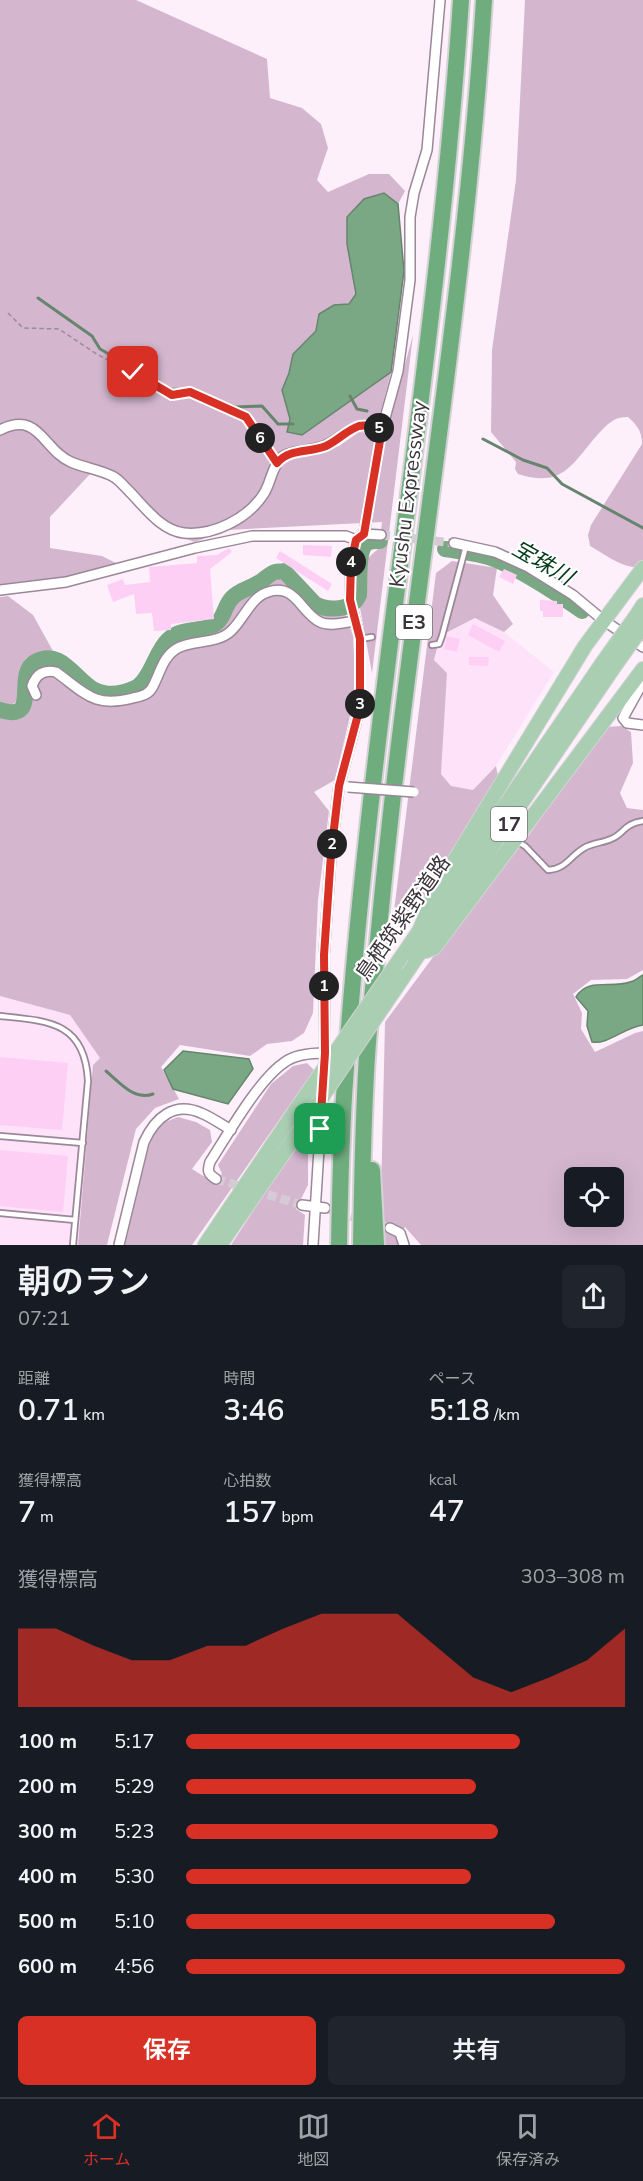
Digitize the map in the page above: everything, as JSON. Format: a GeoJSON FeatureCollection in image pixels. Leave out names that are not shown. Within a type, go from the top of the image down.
{"type":"FeatureCollection","features":[{"type":"Feature","properties":{"kind":"highway","name":"Kyushu Expressway"},"geometry":{"type":"LineString","coordinates":[[339,1245],[345,1083],[354,966],[436,272],[461,0]]}},
{"type":"Feature","properties":{"kind":"highway","name":"Kyushu Expressway"},"geometry":{"type":"LineString","coordinates":[[362,1245],[367,1056],[391,811],[458,274],[484,0]]}},
{"type":"Feature","properties":{"kind":"highway"},"geometry":{"type":"LineString","coordinates":[[367,1056],[376,1245]]}},
{"type":"Feature","properties":{"kind":"main road"},"geometry":{"type":"LineString","coordinates":[[419,932],[434,894],[585,646],[643,568]]}},
{"type":"Feature","properties":{"kind":"main road","name":"鳥栖筑紫野道路"},"geometry":{"type":"LineString","coordinates":[[220,1245],[404,976],[641,615]]}},
{"type":"Feature","properties":{"kind":"main road","name":"鳥栖筑紫野道路"},"geometry":{"type":"LineString","coordinates":[[205,1245],[402,956],[608,666]]}},
{"type":"Feature","properties":{"kind":"main road"},"geometry":{"type":"LineString","coordinates":[[418,954],[434,948],[643,669]]}},
{"type":"Feature","properties":{"kind":"street"},"geometry":{"type":"LineString","coordinates":[[313,1245],[325,1053],[324,955],[331,854],[360,707],[360,639],[350,600],[351,562],[360,537],[382,429],[398,371],[409,291],[411,217],[414,192],[427,150],[440,0]]}},
{"type":"Feature","properties":{"kind":"street"},"geometry":{"type":"LineString","coordinates":[[0,430],[13,424],[28,426],[42,435],[59,455],[70,462],[115,477],[165,527],[183,533],[203,533],[223,527],[247,512],[263,495],[277,463],[288,454],[311,451],[326,446],[357,426],[366,425],[382,429]]}},
{"type":"Feature","properties":{"kind":"street"},"geometry":{"type":"LineString","coordinates":[[0,590],[66,582],[195,548],[252,536],[360,537],[381,535]]}},
{"type":"Feature","properties":{"kind":"street"},"geometry":{"type":"LineString","coordinates":[[454,543],[495,552],[528,567],[573,595],[603,620],[643,647]]}},
{"type":"Feature","properties":{"kind":"street"},"geometry":{"type":"LineString","coordinates":[[36,695],[32,686],[35,677],[41,672],[50,671],[56,672],[93,699],[105,702],[117,702],[146,694],[152,690],[163,663],[177,648],[218,639],[231,632],[258,597],[267,592],[277,590],[288,592],[296,597],[320,622],[327,624],[356,621]]}},
{"type":"Feature","properties":{"kind":"street"},"geometry":{"type":"LineString","coordinates":[[643,682],[622,718],[627,723],[643,725]]}},
{"type":"Feature","properties":{"kind":"street"},"geometry":{"type":"LineString","coordinates":[[344,786],[414,792]]}},
{"type":"Feature","properties":{"kind":"street"},"geometry":{"type":"LineString","coordinates":[[216,1179],[209,1175],[207,1169],[210,1162],[268,1076],[286,1061],[306,1054],[325,1053]]}},
{"type":"Feature","properties":{"kind":"street"},"geometry":{"type":"LineString","coordinates":[[118,1245],[144,1142],[151,1127],[160,1117],[172,1111],[201,1112],[231,1130]]}},
{"type":"Feature","properties":{"kind":"street"},"geometry":{"type":"LineString","coordinates":[[302,1205],[325,1208]]}},
{"type":"Feature","properties":{"kind":"street"},"geometry":{"type":"LineString","coordinates":[[390,1228],[400,1233],[404,1245]]}},
{"type":"Feature","properties":{"kind":"lane"},"geometry":{"type":"LineString","coordinates":[[432,645],[439,644],[442,636],[466,547]]}},
{"type":"Feature","properties":{"kind":"lane"},"geometry":{"type":"LineString","coordinates":[[360,639],[372,637]]}},
{"type":"Feature","properties":{"kind":"lane"},"geometry":{"type":"LineString","coordinates":[[515,840],[525,846],[548,870],[559,869],[582,849],[595,842],[612,839],[625,826],[643,821]]}},
{"type":"Feature","properties":{"kind":"lane"},"geometry":{"type":"LineString","coordinates":[[0,1016],[43,1021],[61,1027],[76,1040],[87,1062],[88,1081],[73,1245]]}},
{"type":"Feature","properties":{"kind":"lane"},"geometry":{"type":"LineString","coordinates":[[0,1136],[83,1143]]}},
{"type":"Feature","properties":{"kind":"lane"},"geometry":{"type":"LineString","coordinates":[[0,1213],[75,1220]]}},
{"type":"Feature","properties":{"kind":"path"},"geometry":{"type":"LineString","coordinates":[[8,313],[24,328],[59,329],[95,353],[172,395],[190,392],[246,417],[277,463]]}},
{"type":"Feature","properties":{"kind":"shaded area"},"geometry":{"type":"Polygon","coordinates":[[[0,0],[136,0],[267,59],[270,98],[302,108],[321,124],[328,148],[317,180],[328,192],[369,174],[389,174],[405,191],[398,204],[383,193],[347,217],[347,244],[356,294],[349,304],[334,305],[319,314],[316,331],[293,354],[282,390],[290,419],[302,435],[391,372],[379,418],[356,422],[301,457],[339,446],[359,432],[386,434],[413,335],[372,673],[360,608],[368,558],[379,548],[382,522],[227,530],[195,542],[162,531],[119,483],[92,472],[50,517],[50,548],[102,556],[120,565],[68,577],[0,587],[0,0]]]}},
{"type":"Feature","properties":{"kind":"shaded area"},"geometry":{"type":"Polygon","coordinates":[[[525,0],[643,0],[643,567],[622,564],[590,546],[588,535],[591,525],[642,444],[638,429],[628,417],[615,419],[609,423],[566,470],[546,478],[518,474],[515,469],[516,462],[491,432],[492,350],[516,180],[525,0]]]}},
{"type":"Feature","properties":{"kind":"shaded area"},"geometry":{"type":"Polygon","coordinates":[[[384,193],[398,204],[404,271],[391,372],[302,435],[287,432],[290,419],[282,390],[293,354],[316,331],[319,314],[334,305],[349,304],[356,294],[347,244],[347,217],[364,199],[384,193]]]}},
{"type":"Feature","properties":{"kind":"shaded area"},"geometry":{"type":"Polygon","coordinates":[[[452,561],[497,568],[493,595],[513,624],[504,632],[475,618],[440,636],[434,660],[447,673],[441,774],[451,786],[473,790],[496,766],[498,776],[421,904],[404,918],[394,911],[436,573],[452,561]]]}},
{"type":"Feature","properties":{"kind":"shaded area"},"geometry":{"type":"Polygon","coordinates":[[[273,579],[287,579],[317,611],[344,611],[353,636],[356,690],[335,780],[314,792],[329,811],[318,900],[313,1013],[304,1033],[292,1041],[267,1044],[250,1056],[180,1045],[161,1067],[179,1099],[155,1108],[136,1129],[107,1245],[78,1245],[93,1065],[100,1058],[70,1015],[0,996],[0,715],[13,717],[22,715],[26,708],[34,672],[41,666],[51,664],[68,670],[89,691],[98,695],[109,697],[135,690],[151,676],[160,656],[170,643],[217,629],[237,599],[258,591],[273,579]]]}},
{"type":"Feature","properties":{"kind":"shaded area"},"geometry":{"type":"Polygon","coordinates":[[[8,596],[33,615],[53,651],[26,658],[18,681],[18,700],[8,708],[0,706],[0,597],[8,596]]]}},
{"type":"Feature","properties":{"kind":"shaded area"},"geometry":{"type":"Polygon","coordinates":[[[476,618],[504,632],[554,672],[496,766],[473,790],[451,786],[441,774],[447,673],[434,661],[440,636],[476,618]]]}},
{"type":"Feature","properties":{"kind":"shaded area"},"geometry":{"type":"Polygon","coordinates":[[[621,726],[631,732],[633,763],[620,793],[627,808],[643,810],[643,970],[627,979],[591,980],[573,994],[582,1013],[581,1029],[595,1052],[643,1031],[643,1245],[421,1245],[405,1227],[398,1236],[398,1245],[383,1245],[381,1195],[385,1022],[526,839],[606,727],[621,726]]]}},
{"type":"Feature","properties":{"kind":"shaded area"},"geometry":{"type":"Polygon","coordinates":[[[643,975],[643,1025],[604,1041],[592,1042],[587,1026],[588,1011],[576,997],[587,987],[623,984],[643,975]]]}},
{"type":"Feature","properties":{"kind":"shaded area"},"geometry":{"type":"Polygon","coordinates":[[[0,996],[70,1015],[100,1058],[93,1065],[78,1245],[0,1245],[0,996]]]}},
{"type":"Feature","properties":{"kind":"shaded area"},"geometry":{"type":"Polygon","coordinates":[[[183,1051],[249,1059],[253,1069],[228,1104],[173,1089],[164,1070],[183,1051]]]}},
{"type":"Feature","properties":{"kind":"shaded area"},"geometry":{"type":"Polygon","coordinates":[[[307,1063],[314,1070],[192,1245],[125,1245],[151,1138],[163,1123],[178,1117],[196,1122],[210,1130],[212,1142],[192,1169],[213,1182],[222,1174],[218,1165],[271,1084],[293,1066],[307,1063]]]}},
{"type":"Feature","properties":{"kind":"shaded area"},"geometry":{"type":"Polygon","coordinates":[[[308,1127],[308,1185],[296,1209],[305,1215],[303,1245],[231,1245],[308,1127]]]}},
{"type":"Feature","properties":{"kind":"building"},"geometry":{"type":"Polygon","coordinates":[[[303,545],[332,546],[331,557],[303,555],[303,545]]]}},
{"type":"Feature","properties":{"kind":"building"},"geometry":{"type":"Polygon","coordinates":[[[229,548],[232,552],[210,569],[214,619],[171,624],[171,630],[154,631],[152,613],[136,614],[134,594],[113,602],[107,585],[123,579],[125,585],[150,582],[149,567],[197,563],[197,556],[217,555],[229,548]]]}},
{"type":"Feature","properties":{"kind":"building"},"geometry":{"type":"Polygon","coordinates":[[[280,551],[332,584],[328,591],[276,558],[280,551]]]}},
{"type":"Feature","properties":{"kind":"building"},"geometry":{"type":"Polygon","coordinates":[[[504,569],[517,575],[513,584],[499,577],[504,569]]]}},
{"type":"Feature","properties":{"kind":"building"},"geometry":{"type":"Polygon","coordinates":[[[540,600],[557,601],[557,604],[563,604],[563,617],[543,617],[543,611],[540,611],[540,600]]]}},
{"type":"Feature","properties":{"kind":"building"},"geometry":{"type":"Polygon","coordinates":[[[473,624],[505,641],[499,652],[468,635],[473,624]]]}},
{"type":"Feature","properties":{"kind":"building"},"geometry":{"type":"Polygon","coordinates":[[[447,636],[460,639],[457,652],[444,649],[447,636]]]}},
{"type":"Feature","properties":{"kind":"building"},"geometry":{"type":"Polygon","coordinates":[[[469,657],[489,657],[488,666],[469,665],[469,657]]]}},
{"type":"Feature","properties":{"kind":"building"},"geometry":{"type":"Polygon","coordinates":[[[0,1057],[68,1063],[62,1130],[0,1125],[0,1057]]]}},
{"type":"Feature","properties":{"kind":"building"},"geometry":{"type":"Polygon","coordinates":[[[0,1150],[68,1156],[63,1212],[0,1206],[0,1150]]]}},
{"type":"Feature","properties":{"kind":"waterway"},"geometry":{"type":"LineString","coordinates":[[38,298],[92,336],[100,349],[170,389],[193,390],[235,407],[262,406],[278,424],[293,424]]}},
{"type":"Feature","properties":{"kind":"waterway"},"geometry":{"type":"LineString","coordinates":[[350,396],[357,409],[367,411]]}},
{"type":"Feature","properties":{"kind":"waterway"},"geometry":{"type":"LineString","coordinates":[[483,439],[523,460],[547,468],[562,484],[643,528]]}},
{"type":"Feature","properties":{"kind":"waterway","name":"宝珠川"},"geometry":{"type":"LineString","coordinates":[[0,710],[13,712],[20,710],[24,704],[29,668],[35,662],[46,658],[55,659],[63,664],[95,690],[112,694],[135,688],[145,680],[163,645],[168,640],[183,632],[216,624],[235,595],[275,572],[284,571],[315,604],[326,608],[346,607],[359,595],[360,560],[363,548],[369,542],[380,541]]}},
{"type":"Feature","properties":{"kind":"waterway","name":"宝珠川"},"geometry":{"type":"LineString","coordinates":[[445,549],[481,555],[501,562],[532,578],[582,611]]}},
{"type":"Feature","properties":{"kind":"waterway"},"geometry":{"type":"LineString","coordinates":[[106,1071],[133,1093],[153,1094]]}},
{"type":"Feature","properties":{"kind":"tunnel"},"geometry":{"type":"LineString","coordinates":[[381,535],[454,543]]}},
{"type":"Feature","properties":{"kind":"tunnel"},"geometry":{"type":"LineString","coordinates":[[216,1179],[302,1205]]}},
{"type":"Feature","properties":{"kind":"tunnel"},"geometry":{"type":"LineString","coordinates":[[325,1208],[390,1228]]}},
{"type":"Feature","properties":{"kind":"route"},"geometry":{"type":"LineString","coordinates":[[133,372],[172,395],[190,392],[246,417],[277,463],[288,454],[311,451],[326,446],[357,426],[366,425],[382,429],[364,534],[356,540],[351,562],[350,600],[360,639],[360,707],[339,786],[331,854],[324,955],[325,1053],[320,1129]]}}]}
